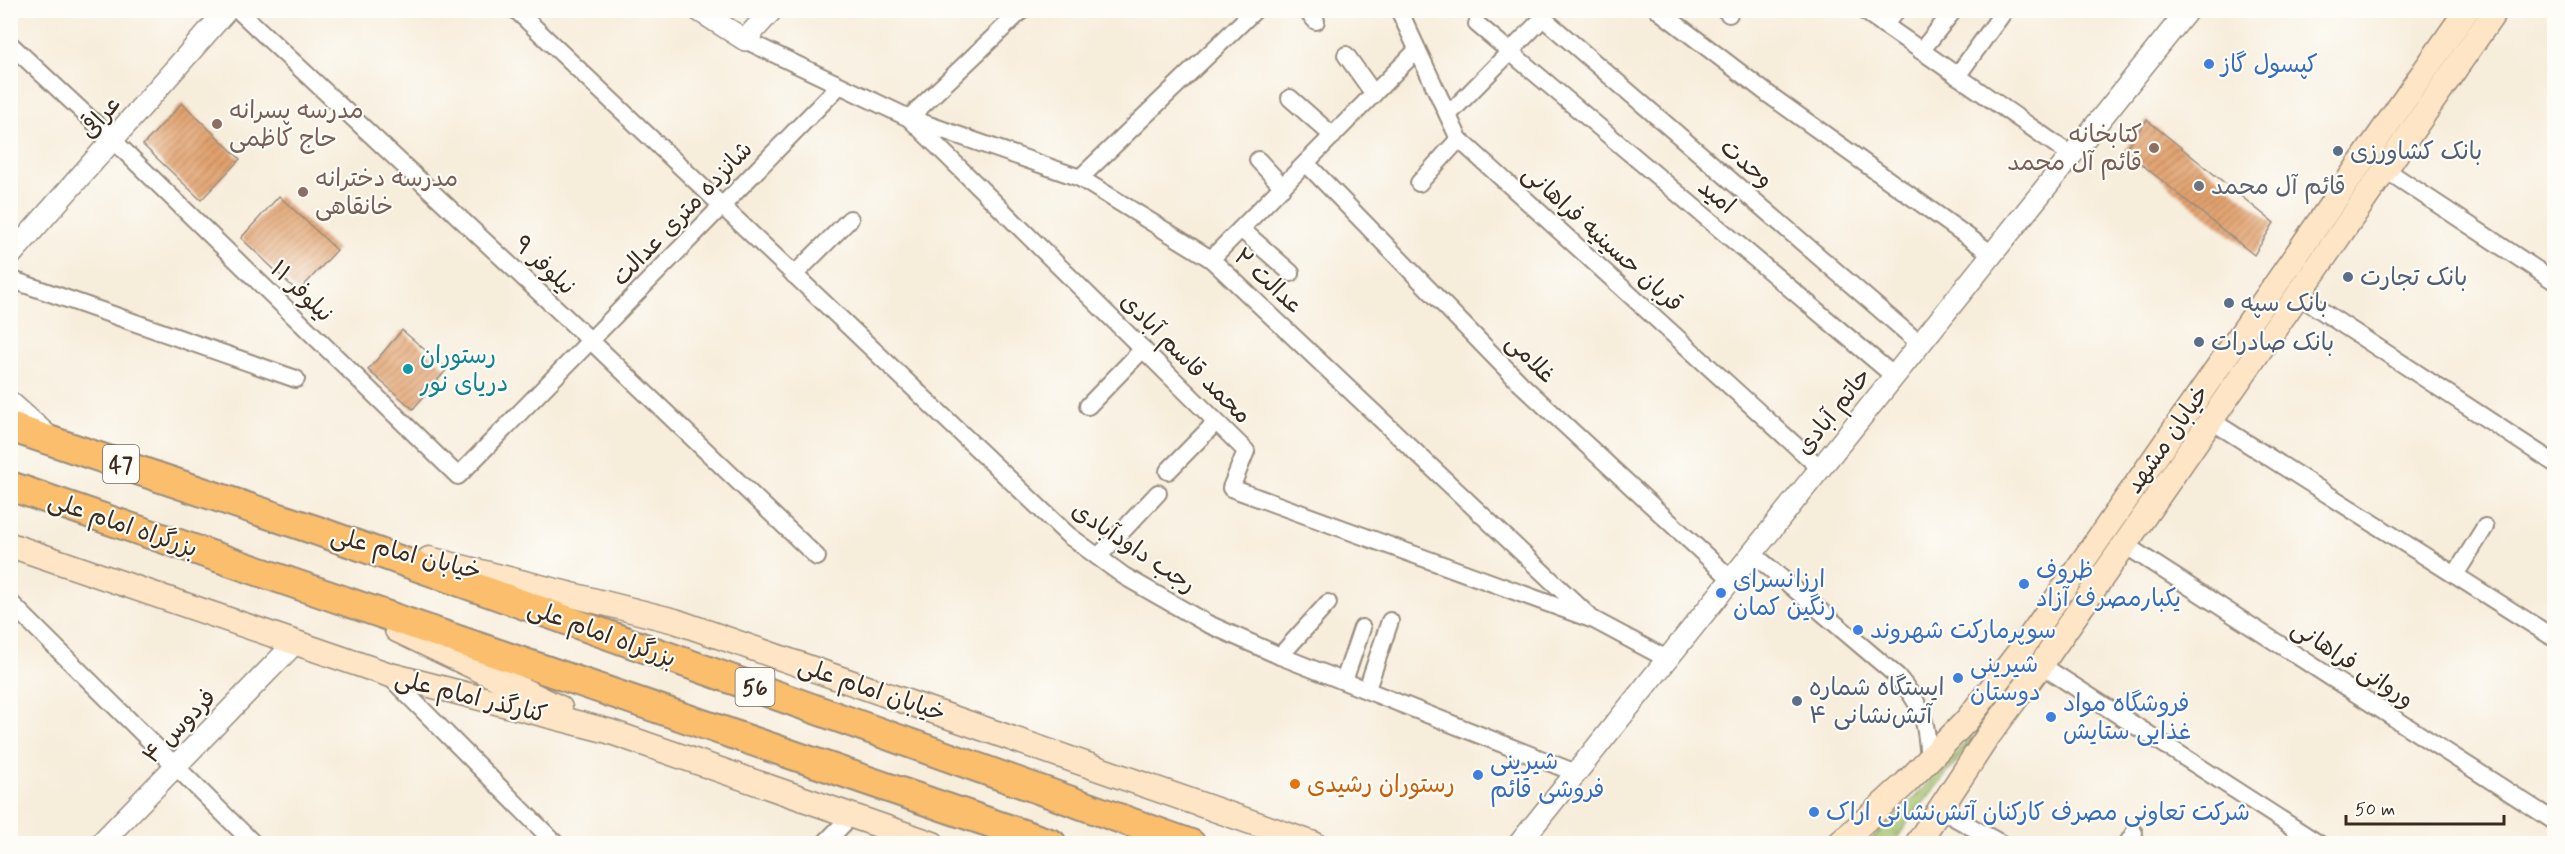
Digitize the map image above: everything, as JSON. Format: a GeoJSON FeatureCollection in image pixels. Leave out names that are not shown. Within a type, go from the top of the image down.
{"type":"FeatureCollection","features":[{"type":"Feature","properties":{"kind":"highway","name":"بزرگراه امام علی"},"geometry":{"type":"LineString","coordinates":[[10,427],[318,531],[1191,843]]}},
{"type":"Feature","properties":{"kind":"highway","name":"بزرگراه امام علی"},"geometry":{"type":"LineString","coordinates":[[10,486],[1052,843]]}},
{"type":"Feature","properties":{"kind":"main road","name":"خیابان مشهد"},"geometry":{"type":"LineString","coordinates":[[1839,843],[1929,760],[1966,720],[2023,647],[2467,10]]}},
{"type":"Feature","properties":{"kind":"main road","name":"خیابان مشهد"},"geometry":{"type":"LineString","coordinates":[[1917,843],[1988,736],[2042,665],[2496,10]]}},
{"type":"Feature","properties":{"kind":"main road","name":"خیابان امام علی"},"geometry":{"type":"LineString","coordinates":[[318,531],[675,621],[1314,843]]}},
{"type":"Feature","properties":{"kind":"main road","name":"کنارگذر امام علی"},"geometry":{"type":"LineString","coordinates":[[10,545],[387,674],[608,731],[933,843]]}},
{"type":"Feature","properties":{"kind":"main road","name":"47"},"geometry":{"type":"LineString","coordinates":[[304,586],[608,731]]}},
{"type":"Feature","properties":{"kind":"street","name":"عراقی"},"geometry":{"type":"LineString","coordinates":[[10,256],[227,10]]}},
{"type":"Feature","properties":{"kind":"street","name":"نیلوفر ۹"},"geometry":{"type":"LineString","coordinates":[[238,10],[591,341],[817,557]]}},
{"type":"Feature","properties":{"kind":"street","name":"رجب داودآبادی"},"geometry":{"type":"LineString","coordinates":[[516,10],[1068,535],[1124,576],[1206,624],[1280,656],[1576,773]]}},
{"type":"Feature","properties":{"kind":"street"},"geometry":{"type":"LineString","coordinates":[[698,10],[745,40],[772,10]]}},
{"type":"Feature","properties":{"kind":"street"},"geometry":{"type":"LineString","coordinates":[[909,118],[1022,10]]}},
{"type":"Feature","properties":{"kind":"street"},"geometry":{"type":"LineString","coordinates":[[1080,178],[1255,10]]}},
{"type":"Feature","properties":{"kind":"street"},"geometry":{"type":"LineString","coordinates":[[1658,10],[1768,94],[1992,254]]}},
{"type":"Feature","properties":{"kind":"street"},"geometry":{"type":"LineString","coordinates":[[1863,10],[2071,155]]}},
{"type":"Feature","properties":{"kind":"street"},"geometry":{"type":"LineString","coordinates":[[1884,25],[1897,10]]}},
{"type":"Feature","properties":{"kind":"street"},"geometry":{"type":"LineString","coordinates":[[1921,51],[1954,10]]}},
{"type":"Feature","properties":{"kind":"street"},"geometry":{"type":"LineString","coordinates":[[1958,76],[2004,10]]}},
{"type":"Feature","properties":{"kind":"street","name":"قربان حسینیه فراهانی"},"geometry":{"type":"LineString","coordinates":[[1401,12],[1459,139],[1820,468]]}},
{"type":"Feature","properties":{"kind":"street","name":"حاتم آبادی"},"geometry":{"type":"LineString","coordinates":[[1519,843],[2184,12]]}},
{"type":"Feature","properties":{"kind":"street","name":"وحدت"},"geometry":{"type":"LineString","coordinates":[[1510,52],[1543,18],[1920,344]]}},
{"type":"Feature","properties":{"kind":"street","name":"امید"},"geometry":{"type":"LineString","coordinates":[[1477,24],[1894,376]]}},
{"type":"Feature","properties":{"kind":"street","name":"عدالت ۲"},"geometry":{"type":"LineString","coordinates":[[745,40],[909,118],[1080,178],[1211,259],[1594,620]]}},
{"type":"Feature","properties":{"kind":"street","name":"نیلوفر ۱۱"},"geometry":{"type":"LineString","coordinates":[[10,44],[113,140],[458,476]]}},
{"type":"Feature","properties":{"kind":"street"},"geometry":{"type":"LineString","coordinates":[[1211,259],[1417,50]]}},
{"type":"Feature","properties":{"kind":"street"},"geometry":{"type":"LineString","coordinates":[[1448,116],[1510,52]]}},
{"type":"Feature","properties":{"kind":"street"},"geometry":{"type":"LineString","coordinates":[[1346,55],[1374,94]]}},
{"type":"Feature","properties":{"kind":"street","name":"شانزده متری عدالت"},"geometry":{"type":"LineString","coordinates":[[458,476],[839,86]]}},
{"type":"Feature","properties":{"kind":"street"},"geometry":{"type":"LineString","coordinates":[[1290,98],[1333,136]]}},
{"type":"Feature","properties":{"kind":"street","name":"محمد قاسم آبادی"},"geometry":{"type":"LineString","coordinates":[[909,118],[1246,451],[1231,488],[1594,620],[1667,659]]}},
{"type":"Feature","properties":{"kind":"street"},"geometry":{"type":"LineString","coordinates":[[1419,183],[1459,139]]}},
{"type":"Feature","properties":{"kind":"street"},"geometry":{"type":"LineString","coordinates":[[1258,160],[1283,187]]}},
{"type":"Feature","properties":{"kind":"street","name":"غلامی"},"geometry":{"type":"LineString","coordinates":[[1306,163],[1521,384],[1731,579]]}},
{"type":"Feature","properties":{"kind":"street"},"geometry":{"type":"LineString","coordinates":[[2386,170],[2554,281]]}},
{"type":"Feature","properties":{"kind":"street"},"geometry":{"type":"LineString","coordinates":[[795,275],[850,219]]}},
{"type":"Feature","properties":{"kind":"street"},"geometry":{"type":"LineString","coordinates":[[1241,229],[1291,273]]}},
{"type":"Feature","properties":{"kind":"street"},"geometry":{"type":"LineString","coordinates":[[10,279],[296,379]]}},
{"type":"Feature","properties":{"kind":"street"},"geometry":{"type":"LineString","coordinates":[[2299,296],[2554,463]]}},
{"type":"Feature","properties":{"kind":"street"},"geometry":{"type":"LineString","coordinates":[[1088,406],[1143,349]]}},
{"type":"Feature","properties":{"kind":"street"},"geometry":{"type":"LineString","coordinates":[[10,402],[54,441]]}},
{"type":"Feature","properties":{"kind":"street"},"geometry":{"type":"LineString","coordinates":[[2212,421],[2554,638]]}},
{"type":"Feature","properties":{"kind":"street"},"geometry":{"type":"LineString","coordinates":[[1167,471],[1216,422]]}},
{"type":"Feature","properties":{"kind":"street"},"geometry":{"type":"LineString","coordinates":[[1098,557],[1158,493]]}},
{"type":"Feature","properties":{"kind":"street"},"geometry":{"type":"LineString","coordinates":[[2455,575],[2485,527]]}},
{"type":"Feature","properties":{"kind":"street","name":"وروانی فراهانی"},"geometry":{"type":"LineString","coordinates":[[2125,545],[2554,821]]}},
{"type":"Feature","properties":{"kind":"street"},"geometry":{"type":"LineString","coordinates":[[1752,553],[1897,676],[1916,699],[1925,722],[1929,760]]}},
{"type":"Feature","properties":{"kind":"street"},"geometry":{"type":"LineString","coordinates":[[10,602],[254,843]]}},
{"type":"Feature","properties":{"kind":"street"},"geometry":{"type":"LineString","coordinates":[[1280,656],[1328,603]]}},
{"type":"Feature","properties":{"kind":"street"},"geometry":{"type":"LineString","coordinates":[[1367,689],[1390,621]]}},
{"type":"Feature","properties":{"kind":"street"},"geometry":{"type":"LineString","coordinates":[[1344,681],[1362,628]]}},
{"type":"Feature","properties":{"kind":"street","name":"فردوس ۴"},"geometry":{"type":"LineString","coordinates":[[100,843],[295,643]]}},
{"type":"Feature","properties":{"kind":"street"},"geometry":{"type":"LineString","coordinates":[[2042,665],[2319,843]]}},
{"type":"Feature","properties":{"kind":"street"},"geometry":{"type":"LineString","coordinates":[[387,674],[556,843]]}},
{"type":"Feature","properties":{"kind":"street"},"geometry":{"type":"LineString","coordinates":[[1939,809],[2002,843]]}},
{"type":"Feature","properties":{"kind":"street"},"geometry":{"type":"LineString","coordinates":[[824,843],[852,815]]}},
{"type":"Feature","properties":{"kind":"green space"},"geometry":{"type":"Polygon","coordinates":[[[1970,738],[1974,738],[1973,741],[1909,820],[1894,843],[1866,844],[1903,810],[1970,738]]]}},
{"type":"Feature","properties":{"kind":"building"},"geometry":{"type":"Polygon","coordinates":[[[182,103],[240,159],[201,200],[143,145],[182,103]]]}},
{"type":"Feature","properties":{"kind":"building","name":"قائم آل محمد"},"geometry":{"type":"Polygon","coordinates":[[[2147,120],[2274,223],[2254,255],[2124,150],[2147,120]]]}},
{"type":"Feature","properties":{"kind":"building"},"geometry":{"type":"Polygon","coordinates":[[[279,196],[337,250],[298,292],[241,238],[279,196]]]}},
{"type":"Feature","properties":{"kind":"building","name":"رستوران دریای نور"},"geometry":{"type":"Polygon","coordinates":[[[402,330],[447,369],[413,409],[368,370],[402,330]]]}},
{"type":"Feature","properties":{"kind":"place","name":"کپسول گاز"},"geometry":{"type":"Point","coordinates":[2209,64]}},
{"type":"Feature","properties":{"kind":"place","name":"مدرسه پسرانه حاج کاظمی"},"geometry":{"type":"Point","coordinates":[217,124]}},
{"type":"Feature","properties":{"kind":"place","name":"کتابخانه قائم آل محمد"},"geometry":{"type":"Point","coordinates":[2154,148]}},
{"type":"Feature","properties":{"kind":"place","name":"بانک کشاورزی"},"geometry":{"type":"Point","coordinates":[2338,151]}},
{"type":"Feature","properties":{"kind":"place","name":"قائم آل محمد"},"geometry":{"type":"Point","coordinates":[2199,186]}},
{"type":"Feature","properties":{"kind":"place","name":"مدرسه دخترانه خانقاهی"},"geometry":{"type":"Point","coordinates":[303,192]}},
{"type":"Feature","properties":{"kind":"place","name":"بانک تجارت"},"geometry":{"type":"Point","coordinates":[2348,277]}},
{"type":"Feature","properties":{"kind":"place","name":"بانک سپه"},"geometry":{"type":"Point","coordinates":[2229,303]}},
{"type":"Feature","properties":{"kind":"place","name":"بانک صادرات"},"geometry":{"type":"Point","coordinates":[2199,342]}},
{"type":"Feature","properties":{"kind":"place","name":"رستوران دریای نور"},"geometry":{"type":"Point","coordinates":[408,369]}},
{"type":"Feature","properties":{"kind":"place","name":"ظروف یکبارمصرف آزاد"},"geometry":{"type":"Point","coordinates":[2024,584]}},
{"type":"Feature","properties":{"kind":"place","name":"ارزانسرای رنگین کمان"},"geometry":{"type":"Point","coordinates":[1721,593]}},
{"type":"Feature","properties":{"kind":"place","name":"سوپرمارکت شهروند"},"geometry":{"type":"Point","coordinates":[1858,630]}},
{"type":"Feature","properties":{"kind":"place","name":"شیرینی دوستان"},"geometry":{"type":"Point","coordinates":[1958,678]}},
{"type":"Feature","properties":{"kind":"place","name":"ایستگاه شماره ۴ آتش‌نشانی"},"geometry":{"type":"Point","coordinates":[1797,701]}},
{"type":"Feature","properties":{"kind":"place","name":"فروشگاه مواد غذایی ستایش"},"geometry":{"type":"Point","coordinates":[2051,717]}},
{"type":"Feature","properties":{"kind":"place","name":"شیرینی فروشی قائم"},"geometry":{"type":"Point","coordinates":[1478,775]}},
{"type":"Feature","properties":{"kind":"place","name":"رستوران رشیدی"},"geometry":{"type":"Point","coordinates":[1295,784]}},
{"type":"Feature","properties":{"kind":"place","name":"شرکت تعاونی مصرف کارکنان آتش‌نشانی اراک"},"geometry":{"type":"Point","coordinates":[1814,812]}}]}
